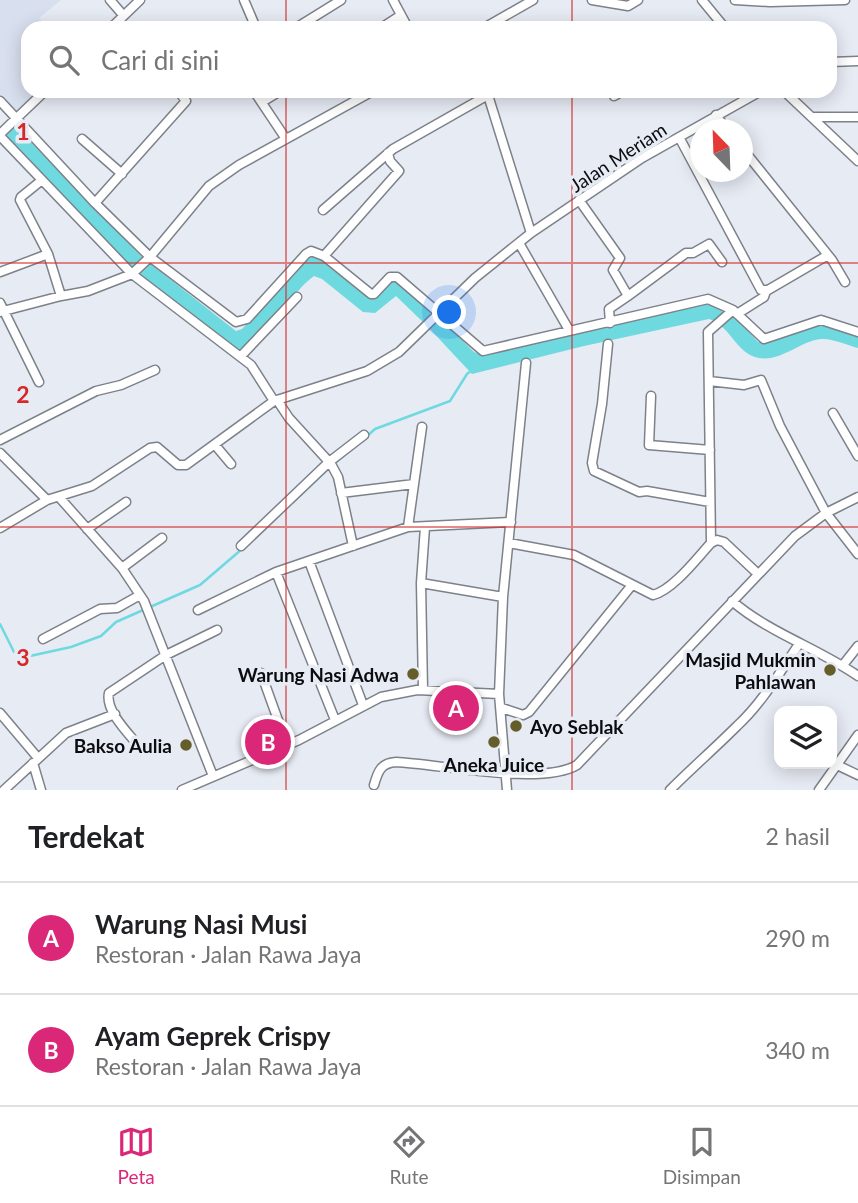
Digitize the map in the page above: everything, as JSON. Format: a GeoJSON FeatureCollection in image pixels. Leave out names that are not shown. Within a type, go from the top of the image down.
{"type":"FeatureCollection","features":[{"type":"Feature","properties":{"kind":"street"},"geometry":{"type":"LineString","coordinates":[[110,0],[122,15]]}},
{"type":"Feature","properties":{"kind":"street"},"geometry":{"type":"LineString","coordinates":[[117,21],[139,0]]}},
{"type":"Feature","properties":{"kind":"street"},"geometry":{"type":"LineString","coordinates":[[244,0],[253,21]]}},
{"type":"Feature","properties":{"kind":"street"},"geometry":{"type":"LineString","coordinates":[[307,21],[341,0]]}},
{"type":"Feature","properties":{"kind":"street"},"geometry":{"type":"LineString","coordinates":[[393,0],[404,21]]}},
{"type":"Feature","properties":{"kind":"street"},"geometry":{"type":"LineString","coordinates":[[496,21],[533,0]]}},
{"type":"Feature","properties":{"kind":"street"},"geometry":{"type":"LineString","coordinates":[[592,0],[628,6],[638,0]]}},
{"type":"Feature","properties":{"kind":"street"},"geometry":{"type":"LineString","coordinates":[[702,0],[717,21]]}},
{"type":"Feature","properties":{"kind":"street"},"geometry":{"type":"LineString","coordinates":[[735,0],[845,0]]}},
{"type":"Feature","properties":{"kind":"street"},"geometry":{"type":"LineString","coordinates":[[392,21],[401,15]]}},
{"type":"Feature","properties":{"kind":"street"},"geometry":{"type":"LineString","coordinates":[[837,61],[858,61]]}},
{"type":"Feature","properties":{"kind":"street"},"geometry":{"type":"LineString","coordinates":[[38,98],[0,134],[134,272],[255,370],[289,418],[331,466],[341,493],[352,546]]}},
{"type":"Feature","properties":{"kind":"street"},"geometry":{"type":"LineString","coordinates":[[95,202],[186,102],[184,98]]}},
{"type":"Feature","properties":{"kind":"street"},"geometry":{"type":"LineString","coordinates":[[259,98],[286,139]]}},
{"type":"Feature","properties":{"kind":"street"},"geometry":{"type":"LineString","coordinates":[[262,102],[269,98]]}},
{"type":"Feature","properties":{"kind":"street"},"geometry":{"type":"LineString","coordinates":[[39,382],[1,309],[105,286],[134,272],[209,186],[239,165],[360,98]]}},
{"type":"Feature","properties":{"kind":"street"},"geometry":{"type":"LineString","coordinates":[[323,210],[388,153],[479,98]]}},
{"type":"Feature","properties":{"kind":"street"},"geometry":{"type":"LineString","coordinates":[[489,98],[531,233]]}},
{"type":"Feature","properties":{"kind":"street","name":"Jalan Meriam"},"geometry":{"type":"LineString","coordinates":[[59,497],[92,486],[150,448],[157,447],[182,466],[276,401],[367,371],[399,352],[475,278],[531,233],[642,158],[748,98]]}},
{"type":"Feature","properties":{"kind":"street"},"geometry":{"type":"LineString","coordinates":[[792,98],[858,161]]}},
{"type":"Feature","properties":{"kind":"street"},"geometry":{"type":"LineString","coordinates":[[0,101],[14,120],[148,258],[232,320],[241,322],[247,319],[306,254],[314,252],[324,256],[371,294],[390,277],[397,277],[483,351],[708,299],[734,312],[764,339],[821,320],[858,332]]}},
{"type":"Feature","properties":{"kind":"street"},"geometry":{"type":"LineString","coordinates":[[716,115],[719,119]]}},
{"type":"Feature","properties":{"kind":"street"},"geometry":{"type":"LineString","coordinates":[[813,117],[858,117]]}},
{"type":"Feature","properties":{"kind":"street"},"geometry":{"type":"LineString","coordinates":[[679,137],[761,290],[766,291]]}},
{"type":"Feature","properties":{"kind":"street"},"geometry":{"type":"LineString","coordinates":[[82,139],[122,174]]}},
{"type":"Feature","properties":{"kind":"street"},"geometry":{"type":"LineString","coordinates":[[324,256],[399,172],[390,161],[388,153]]}},
{"type":"Feature","properties":{"kind":"street"},"geometry":{"type":"LineString","coordinates":[[753,161],[828,255],[845,282]]}},
{"type":"Feature","properties":{"kind":"street"},"geometry":{"type":"LineString","coordinates":[[42,180],[20,200],[48,254],[61,296]]}},
{"type":"Feature","properties":{"kind":"street"},"geometry":{"type":"LineString","coordinates":[[579,200],[620,257],[613,270],[628,296]]}},
{"type":"Feature","properties":{"kind":"street"},"geometry":{"type":"LineString","coordinates":[[519,243],[569,330]]}},
{"type":"Feature","properties":{"kind":"street"},"geometry":{"type":"LineString","coordinates":[[610,323],[609,309],[686,253],[693,253],[709,244],[722,262]]}},
{"type":"Feature","properties":{"kind":"street"},"geometry":{"type":"LineString","coordinates":[[0,272],[48,254]]}},
{"type":"Feature","properties":{"kind":"street"},"geometry":{"type":"LineString","coordinates":[[711,543],[708,332],[734,312],[764,297],[766,291],[828,255]]}},
{"type":"Feature","properties":{"kind":"street"},"geometry":{"type":"LineString","coordinates":[[241,356],[297,297]]}},
{"type":"Feature","properties":{"kind":"street"},"geometry":{"type":"LineString","coordinates":[[608,344],[592,463],[594,471],[639,492],[710,502]]}},
{"type":"Feature","properties":{"kind":"street"},"geometry":{"type":"LineString","coordinates":[[507,790],[499,694],[503,597],[526,363]]}},
{"type":"Feature","properties":{"kind":"street"},"geometry":{"type":"LineString","coordinates":[[0,440],[96,391],[114,388],[155,370]]}},
{"type":"Feature","properties":{"kind":"street"},"geometry":{"type":"LineString","coordinates":[[709,381],[744,385],[762,381],[780,426],[826,513],[858,555]]}},
{"type":"Feature","properties":{"kind":"street"},"geometry":{"type":"LineString","coordinates":[[651,396],[649,445],[710,450]]}},
{"type":"Feature","properties":{"kind":"street"},"geometry":{"type":"LineString","coordinates":[[833,413],[858,456]]}},
{"type":"Feature","properties":{"kind":"street"},"geometry":{"type":"LineString","coordinates":[[408,527],[422,427]]}},
{"type":"Feature","properties":{"kind":"street"},"geometry":{"type":"LineString","coordinates":[[241,547],[364,435]]}},
{"type":"Feature","properties":{"kind":"street"},"geometry":{"type":"LineString","coordinates":[[215,445],[231,464]]}},
{"type":"Feature","properties":{"kind":"street"},"geometry":{"type":"LineString","coordinates":[[0,453],[47,500]]}},
{"type":"Feature","properties":{"kind":"street"},"geometry":{"type":"LineString","coordinates":[[341,493],[414,484]]}},
{"type":"Feature","properties":{"kind":"street"},"geometry":{"type":"LineString","coordinates":[[0,528],[47,500],[59,497],[122,568],[142,598],[151,618],[214,776]]}},
{"type":"Feature","properties":{"kind":"street"},"geometry":{"type":"LineString","coordinates":[[374,785],[383,765],[396,762],[506,773],[561,773],[577,765],[795,536],[826,513],[858,497]]}},
{"type":"Feature","properties":{"kind":"street"},"geometry":{"type":"LineString","coordinates":[[87,529],[126,502]]}},
{"type":"Feature","properties":{"kind":"street"},"geometry":{"type":"LineString","coordinates":[[198,610],[276,572],[408,527],[511,522]]}},
{"type":"Feature","properties":{"kind":"street"},"geometry":{"type":"LineString","coordinates":[[423,690],[421,583],[425,527]]}},
{"type":"Feature","properties":{"kind":"street"},"geometry":{"type":"LineString","coordinates":[[122,568],[162,538]]}},
{"type":"Feature","properties":{"kind":"street"},"geometry":{"type":"LineString","coordinates":[[509,543],[574,555],[650,595],[662,592],[717,540],[724,542],[758,574]]}},
{"type":"Feature","properties":{"kind":"street"},"geometry":{"type":"LineString","coordinates":[[309,561],[363,705]]}},
{"type":"Feature","properties":{"kind":"street"},"geometry":{"type":"LineString","coordinates":[[276,572],[335,720]]}},
{"type":"Feature","properties":{"kind":"street"},"geometry":{"type":"LineString","coordinates":[[421,583],[503,597]]}},
{"type":"Feature","properties":{"kind":"street"},"geometry":{"type":"LineString","coordinates":[[502,708],[523,715],[529,712],[632,585]]}},
{"type":"Feature","properties":{"kind":"street"},"geometry":{"type":"LineString","coordinates":[[43,639],[100,610],[117,608],[142,598]]}},
{"type":"Feature","properties":{"kind":"street"},"geometry":{"type":"LineString","coordinates":[[732,601],[748,615],[843,665],[858,676]]}},
{"type":"Feature","properties":{"kind":"street"},"geometry":{"type":"LineString","coordinates":[[137,744],[115,714],[107,699],[109,693],[166,655],[217,630]]}},
{"type":"Feature","properties":{"kind":"street"},"geometry":{"type":"LineString","coordinates":[[670,790],[738,726],[768,690],[799,643]]}},
{"type":"Feature","properties":{"kind":"street"},"geometry":{"type":"LineString","coordinates":[[843,665],[858,646]]}},
{"type":"Feature","properties":{"kind":"street"},"geometry":{"type":"LineString","coordinates":[[261,673],[287,745]]}},
{"type":"Feature","properties":{"kind":"street"},"geometry":{"type":"LineString","coordinates":[[182,790],[287,745],[382,697],[423,690],[499,694]]}},
{"type":"Feature","properties":{"kind":"street"},"geometry":{"type":"LineString","coordinates":[[0,713],[36,761],[41,790]]}},
{"type":"Feature","properties":{"kind":"street"},"geometry":{"type":"LineString","coordinates":[[4,790],[70,731],[115,714]]}},
{"type":"Feature","properties":{"kind":"street"},"geometry":{"type":"LineString","coordinates":[[858,735],[837,765],[858,775]]}},
{"type":"Feature","properties":{"kind":"street"},"geometry":{"type":"LineString","coordinates":[[819,790],[834,769]]}},
{"type":"Feature","properties":{"kind":"shaded area"},"geometry":{"type":"Polygon","coordinates":[[[0,0],[61,0],[39,18],[42,21],[21,21],[21,98],[31,98],[15,113],[0,95],[0,0]]]}},
{"type":"Feature","properties":{"kind":"water"},"geometry":{"type":"Polygon","coordinates":[[[13,124],[143,258],[130,268],[4,134],[13,124]]]}},
{"type":"Feature","properties":{"kind":"water"},"geometry":{"type":"Polygon","coordinates":[[[314,255],[324,258],[368,296],[396,279],[436,313],[425,324],[396,296],[375,313],[363,312],[322,279],[314,276],[259,338],[235,350],[136,273],[148,262],[236,331],[242,329],[308,258],[314,255]]]}},
{"type":"Feature","properties":{"kind":"water"},"geometry":{"type":"Polygon","coordinates":[[[707,301],[729,311],[758,342],[827,322],[858,333],[858,348],[821,339],[775,357],[759,358],[745,351],[723,327],[709,319],[472,374],[427,326],[437,315],[474,352],[484,356],[707,301]]]}},
{"type":"Feature","properties":{"kind":"waterway"},"geometry":{"type":"LineString","coordinates":[[366,437],[375,429],[450,401],[472,370]]}},
{"type":"Feature","properties":{"kind":"waterway"},"geometry":{"type":"LineString","coordinates":[[334,464],[348,452]]}},
{"type":"Feature","properties":{"kind":"waterway"},"geometry":{"type":"LineString","coordinates":[[293,502],[329,468]]}},
{"type":"Feature","properties":{"kind":"waterway"},"geometry":{"type":"LineString","coordinates":[[0,624],[14,652],[30,656],[71,647],[101,636],[116,622],[200,585],[242,549]]}},
{"type":"Feature","properties":{"kind":"place","name":"Masjid Mukmin Pahlawan"},"geometry":{"type":"Point","coordinates":[830,670]}},
{"type":"Feature","properties":{"kind":"place","name":"Warung Nasi Adwa"},"geometry":{"type":"Point","coordinates":[413,674]}},
{"type":"Feature","properties":{"kind":"place","name":"Warung Nasi Musi"},"geometry":{"type":"Point","coordinates":[456,708]}},
{"type":"Feature","properties":{"kind":"place","name":"Ayo Seblak"},"geometry":{"type":"Point","coordinates":[516,726]}},
{"type":"Feature","properties":{"kind":"place","name":"Ayam Geprek Crispy"},"geometry":{"type":"Point","coordinates":[268,742]}},
{"type":"Feature","properties":{"kind":"place","name":"Aneka Juice"},"geometry":{"type":"Point","coordinates":[494,742]}},
{"type":"Feature","properties":{"kind":"place","name":"Bakso Aulia"},"geometry":{"type":"Point","coordinates":[186,745]}}]}
